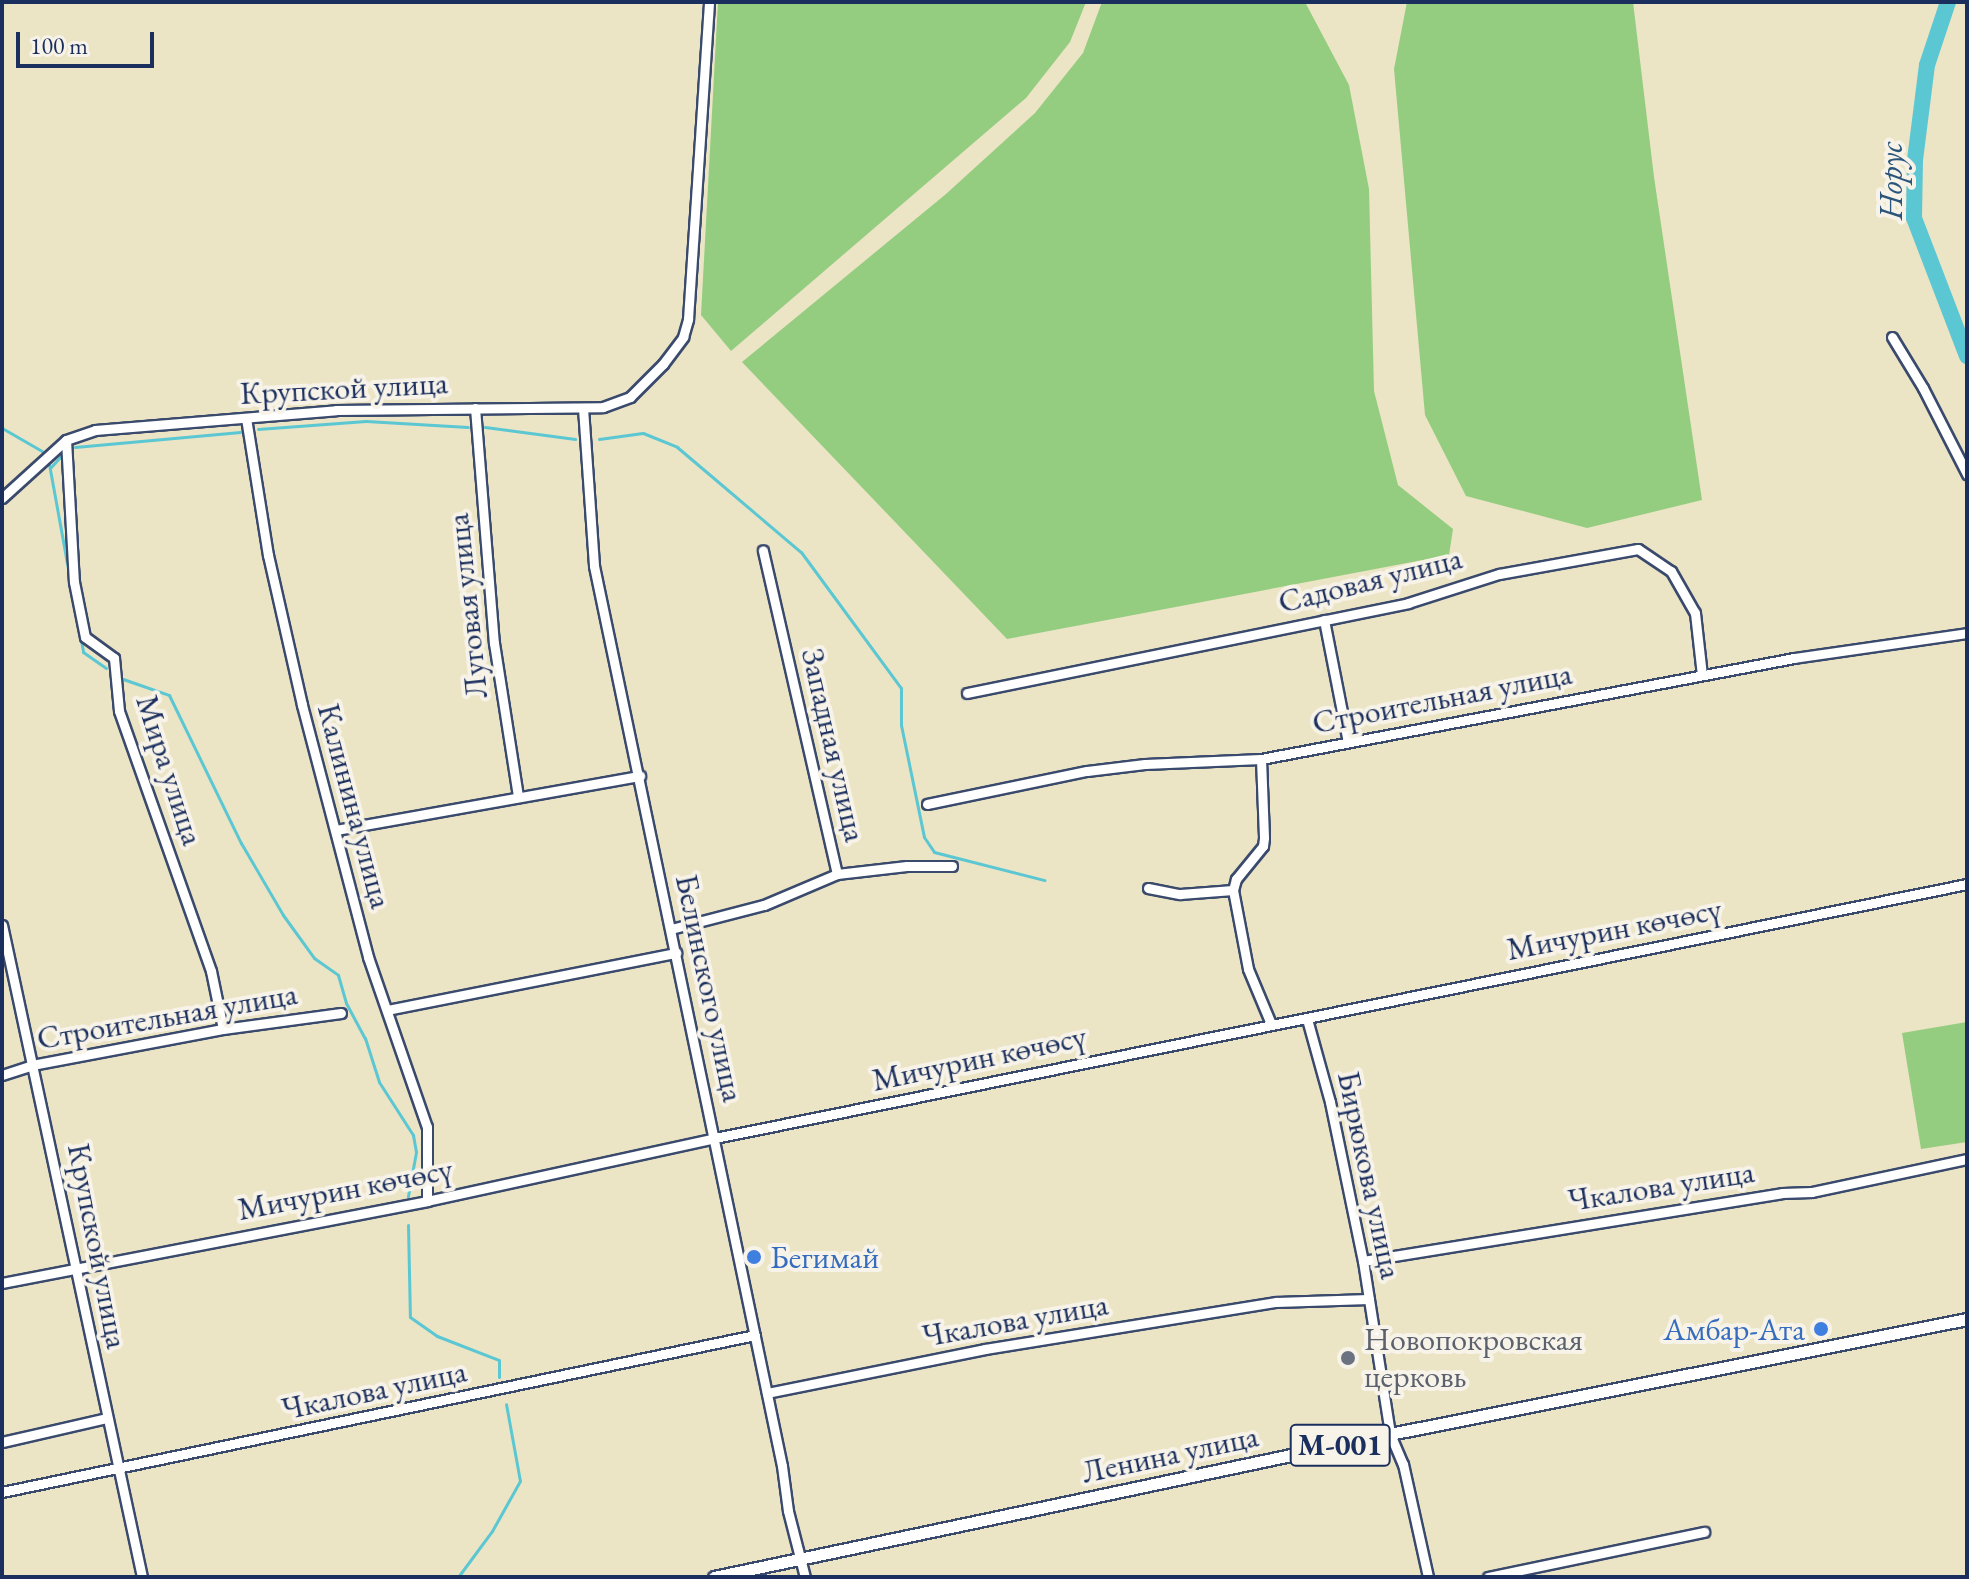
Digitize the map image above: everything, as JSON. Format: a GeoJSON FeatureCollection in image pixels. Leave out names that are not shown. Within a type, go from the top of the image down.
{"type":"FeatureCollection","features":[{"type":"Feature","properties":{"kind":"main road","name":"Ленина улица"},"geometry":{"type":"LineString","coordinates":[[714,1577],[1390,1434],[1967,1319]]}},
{"type":"Feature","properties":{"kind":"street","name":"Крупской улица"},"geometry":{"type":"LineString","coordinates":[[2,498],[66,440],[95,430],[336,410],[603,407],[630,397],[663,364],[683,337],[692,280],[709,2]]}},
{"type":"Feature","properties":{"kind":"street"},"geometry":{"type":"LineString","coordinates":[[1892,337],[1923,388],[1967,474]]}},
{"type":"Feature","properties":{"kind":"street","name":"Луговая улица"},"geometry":{"type":"LineString","coordinates":[[475,408],[494,643],[518,797]]}},
{"type":"Feature","properties":{"kind":"street","name":"Белинского улица"},"geometry":{"type":"LineString","coordinates":[[583,408],[594,566],[715,1138],[788,1511],[805,1577]]}},
{"type":"Feature","properties":{"kind":"street","name":"Калинина улица"},"geometry":{"type":"LineString","coordinates":[[246,418],[268,555],[302,705],[368,957],[427,1127],[427,1201]]}},
{"type":"Feature","properties":{"kind":"street","name":"Мира улица"},"geometry":{"type":"LineString","coordinates":[[66,440],[74,582],[85,637],[114,658],[119,711],[211,971],[223,1029]]}},
{"type":"Feature","properties":{"kind":"street","name":"Садовая улица"},"geometry":{"type":"LineString","coordinates":[[967,693],[1408,603],[1499,574],[1638,549],[1671,571],[1695,613],[1702,675]]}},
{"type":"Feature","properties":{"kind":"street","name":"Западная улица"},"geometry":{"type":"LineString","coordinates":[[671,929],[764,905],[837,874],[763,550]]}},
{"type":"Feature","properties":{"kind":"street"},"geometry":{"type":"LineString","coordinates":[[1324,620],[1348,742]]}},
{"type":"Feature","properties":{"kind":"street","name":"Строительная улица"},"geometry":{"type":"LineString","coordinates":[[927,804],[1087,771],[1145,764],[1261,759],[1794,658],[1967,633]]}},
{"type":"Feature","properties":{"kind":"street"},"geometry":{"type":"LineString","coordinates":[[1261,759],[1263,846],[1236,879],[1233,890],[1248,969],[1271,1024]]}},
{"type":"Feature","properties":{"kind":"street"},"geometry":{"type":"LineString","coordinates":[[336,830],[640,776]]}},
{"type":"Feature","properties":{"kind":"street"},"geometry":{"type":"LineString","coordinates":[[837,874],[907,866],[952,866]]}},
{"type":"Feature","properties":{"kind":"street","name":"Мичурин көчөсү"},"geometry":{"type":"LineString","coordinates":[[2,1283],[427,1201],[715,1138],[1967,884]]}},
{"type":"Feature","properties":{"kind":"street"},"geometry":{"type":"LineString","coordinates":[[1148,888],[1180,894],[1233,890]]}},
{"type":"Feature","properties":{"kind":"street","name":"Крупской улица"},"geometry":{"type":"LineString","coordinates":[[2,925],[53,1151],[74,1267],[142,1577]]}},
{"type":"Feature","properties":{"kind":"street"},"geometry":{"type":"LineString","coordinates":[[387,1010],[676,953]]}},
{"type":"Feature","properties":{"kind":"street","name":"Строительная улица"},"geometry":{"type":"LineString","coordinates":[[2,1075],[32,1065],[223,1029],[341,1013]]}},
{"type":"Feature","properties":{"kind":"street","name":"Бирюкова улица"},"geometry":{"type":"LineString","coordinates":[[1307,1019],[1330,1102],[1363,1261],[1390,1434],[1403,1464],[1428,1577]]}},
{"type":"Feature","properties":{"kind":"street","name":"Чкалова улица"},"geometry":{"type":"LineString","coordinates":[[1363,1261],[1782,1193],[1812,1192],[1967,1159]]}},
{"type":"Feature","properties":{"kind":"street","name":"Чкалова улица"},"geometry":{"type":"LineString","coordinates":[[767,1393],[985,1349],[1261,1305],[1369,1299]]}},
{"type":"Feature","properties":{"kind":"street","name":"Чкалова улица"},"geometry":{"type":"LineString","coordinates":[[2,1492],[118,1471],[755,1335]]}},
{"type":"Feature","properties":{"kind":"street"},"geometry":{"type":"LineString","coordinates":[[2,1442],[107,1418]]}},
{"type":"Feature","properties":{"kind":"street"},"geometry":{"type":"LineString","coordinates":[[1488,1577],[1704,1532]]}},
{"type":"Feature","properties":{"kind":"green space"},"geometry":{"type":"Polygon","coordinates":[[[718,2],[1086,2],[1070,42],[1026,98],[731,351],[701,315],[718,2]]]}},
{"type":"Feature","properties":{"kind":"green space"},"geometry":{"type":"Polygon","coordinates":[[[1102,2],[1305,2],[1349,85],[1369,189],[1374,391],[1398,485],[1453,529],[1449,555],[1007,639],[742,362],[946,194],[1035,113],[1083,53],[1102,2]]]}},
{"type":"Feature","properties":{"kind":"green space"},"geometry":{"type":"Polygon","coordinates":[[[1407,2],[1633,2],[1654,177],[1702,500],[1587,528],[1466,496],[1425,415],[1394,69],[1407,2]]]}},
{"type":"Feature","properties":{"kind":"green space"},"geometry":{"type":"Polygon","coordinates":[[[1967,1022],[1967,1142],[1921,1149],[1902,1033],[1967,1022]]]}},
{"type":"Feature","properties":{"kind":"waterway","name":"Норус"},"geometry":{"type":"LineString","coordinates":[[1948,2],[1927,65],[1915,160],[1914,218],[1967,356]]}},
{"type":"Feature","properties":{"kind":"waterway"},"geometry":{"type":"LineString","coordinates":[[258,429],[366,421],[468,427]]}},
{"type":"Feature","properties":{"kind":"waterway"},"geometry":{"type":"LineString","coordinates":[[485,427],[575,439]]}},
{"type":"Feature","properties":{"kind":"waterway"},"geometry":{"type":"LineString","coordinates":[[2,428],[42,451]]}},
{"type":"Feature","properties":{"kind":"waterway"},"geometry":{"type":"LineString","coordinates":[[75,447],[240,432]]}},
{"type":"Feature","properties":{"kind":"waterway"},"geometry":{"type":"LineString","coordinates":[[599,439],[643,433],[677,447],[801,552],[901,688],[901,725],[924,837],[934,852],[1044,880]]}},
{"type":"Feature","properties":{"kind":"waterway"},"geometry":{"type":"LineString","coordinates":[[50,468],[61,456]]}},
{"type":"Feature","properties":{"kind":"waterway"},"geometry":{"type":"LineString","coordinates":[[49,464],[83,652],[106,668]]}},
{"type":"Feature","properties":{"kind":"waterway"},"geometry":{"type":"LineString","coordinates":[[123,679],[169,695],[241,843],[283,915],[314,958],[338,975],[346,1003],[365,1038],[379,1082],[413,1135],[416,1152],[408,1196]]}},
{"type":"Feature","properties":{"kind":"waterway"},"geometry":{"type":"LineString","coordinates":[[408,1225],[410,1317],[437,1336],[499,1360],[499,1377]]}},
{"type":"Feature","properties":{"kind":"waterway"},"geometry":{"type":"LineString","coordinates":[[458,1577],[492,1531],[520,1481],[506,1404]]}},
{"type":"Feature","properties":{"kind":"place","name":"Бегимай"},"geometry":{"type":"Point","coordinates":[754,1257]}},
{"type":"Feature","properties":{"kind":"place","name":"Амбар-Ата"},"geometry":{"type":"Point","coordinates":[1821,1329]}},
{"type":"Feature","properties":{"kind":"place","name":"Новопокровская церковь"},"geometry":{"type":"Point","coordinates":[1348,1358]}}]}
